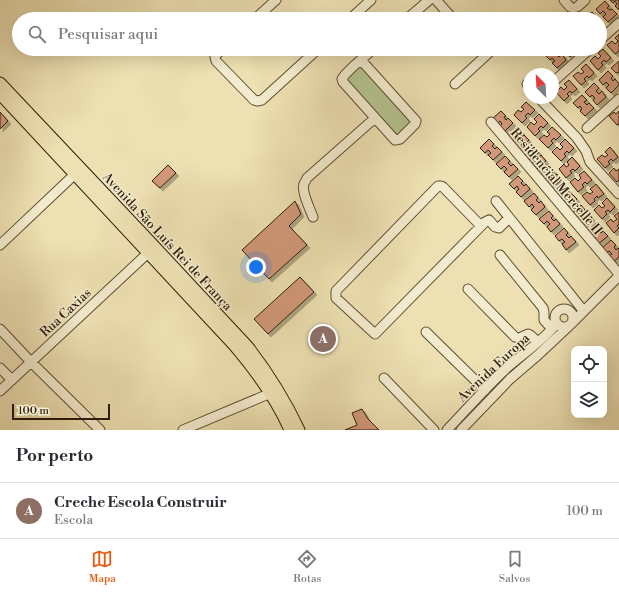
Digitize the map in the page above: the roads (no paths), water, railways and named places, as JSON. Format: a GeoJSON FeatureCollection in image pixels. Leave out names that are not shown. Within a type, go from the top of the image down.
{"type":"FeatureCollection","features":[{"type":"Feature","properties":{"kind":"main road","name":"Avenida São Luís Rei de França"},"geometry":{"type":"LineString","coordinates":[[0,83],[248,347],[278,389],[299,430]]}},
{"type":"Feature","properties":{"kind":"main road","name":"Avenida São Luís Rei de França"},"geometry":{"type":"LineString","coordinates":[[0,96],[75,174],[234,345],[253,367],[271,393],[290,430]]}},
{"type":"Feature","properties":{"kind":"street"},"geometry":{"type":"LineString","coordinates":[[263,12],[276,0]]}},
{"type":"Feature","properties":{"kind":"street"},"geometry":{"type":"LineString","coordinates":[[358,12],[371,0]]}},
{"type":"Feature","properties":{"kind":"street"},"geometry":{"type":"LineString","coordinates":[[436,0],[447,12]]}},
{"type":"Feature","properties":{"kind":"street"},"geometry":{"type":"LineString","coordinates":[[565,2],[573,8],[577,7],[585,0]]}},
{"type":"Feature","properties":{"kind":"street"},"geometry":{"type":"LineString","coordinates":[[414,12],[424,2]]}},
{"type":"Feature","properties":{"kind":"street"},"geometry":{"type":"LineString","coordinates":[[607,34],[619,23]]}},
{"type":"Feature","properties":{"kind":"street"},"geometry":{"type":"LineString","coordinates":[[216,56],[216,62],[254,100],[260,101],[310,56]]}},
{"type":"Feature","properties":{"kind":"street"},"geometry":{"type":"LineString","coordinates":[[361,60],[416,121],[415,124],[398,140],[395,140],[343,82],[342,78],[345,74],[365,56]]}},
{"type":"Feature","properties":{"kind":"street"},"geometry":{"type":"LineString","coordinates":[[455,84],[481,56]]}},
{"type":"Feature","properties":{"kind":"street"},"geometry":{"type":"LineString","coordinates":[[559,77],[582,56]]}},
{"type":"Feature","properties":{"kind":"street"},"geometry":{"type":"LineString","coordinates":[[587,128],[619,99]]}},
{"type":"Feature","properties":{"kind":"street"},"geometry":{"type":"LineString","coordinates":[[546,104],[577,138],[586,151],[590,162],[619,194]]}},
{"type":"Feature","properties":{"kind":"street"},"geometry":{"type":"LineString","coordinates":[[313,217],[303,188],[307,178],[375,118]]}},
{"type":"Feature","properties":{"kind":"street","name":"Residencial Mercelle II"},"geometry":{"type":"LineString","coordinates":[[491,122],[619,275]]}},
{"type":"Feature","properties":{"kind":"street"},"geometry":{"type":"LineString","coordinates":[[0,245],[75,174]]}},
{"type":"Feature","properties":{"kind":"street"},"geometry":{"type":"LineString","coordinates":[[481,226],[443,187],[438,186],[336,291],[336,298],[375,334],[485,222],[502,208]]}},
{"type":"Feature","properties":{"kind":"street"},"geometry":{"type":"LineString","coordinates":[[496,201],[573,297],[585,308]]}},
{"type":"Feature","properties":{"kind":"street"},"geometry":{"type":"LineString","coordinates":[[489,220],[495,227],[499,228],[509,218]]}},
{"type":"Feature","properties":{"kind":"street","name":"Rua Caxias"},"geometry":{"type":"LineString","coordinates":[[0,391],[97,304],[148,252]]}},
{"type":"Feature","properties":{"kind":"street"},"geometry":{"type":"LineString","coordinates":[[500,255],[543,308],[544,320],[554,326],[558,325],[564,327],[570,325],[573,318],[568,311],[573,297]]}},
{"type":"Feature","properties":{"kind":"street","name":"Avenida Europa"},"geometry":{"type":"LineString","coordinates":[[461,430],[510,379],[570,325],[619,275]]}},
{"type":"Feature","properties":{"kind":"street"},"geometry":{"type":"LineString","coordinates":[[468,289],[515,337],[519,338],[530,334],[538,342]]}},
{"type":"Feature","properties":{"kind":"street","name":"Avenida Europa"},"geometry":{"type":"LineString","coordinates":[[446,430],[510,365],[538,342],[554,326],[559,311],[585,308]]}},
{"type":"Feature","properties":{"kind":"street"},"geometry":{"type":"LineString","coordinates":[[0,329],[100,430]]}},
{"type":"Feature","properties":{"kind":"street"},"geometry":{"type":"LineString","coordinates":[[426,332],[485,390]]}},
{"type":"Feature","properties":{"kind":"street"},"geometry":{"type":"LineString","coordinates":[[0,368],[12,380]]}},
{"type":"Feature","properties":{"kind":"street"},"geometry":{"type":"LineString","coordinates":[[384,378],[434,430]]}},
{"type":"Feature","properties":{"kind":"street"},"geometry":{"type":"LineString","coordinates":[[183,430],[271,393]]}},
{"type":"Feature","properties":{"kind":"place","name":"Creche Escola Construir"},"geometry":{"type":"Point","coordinates":[323,339]}}]}
